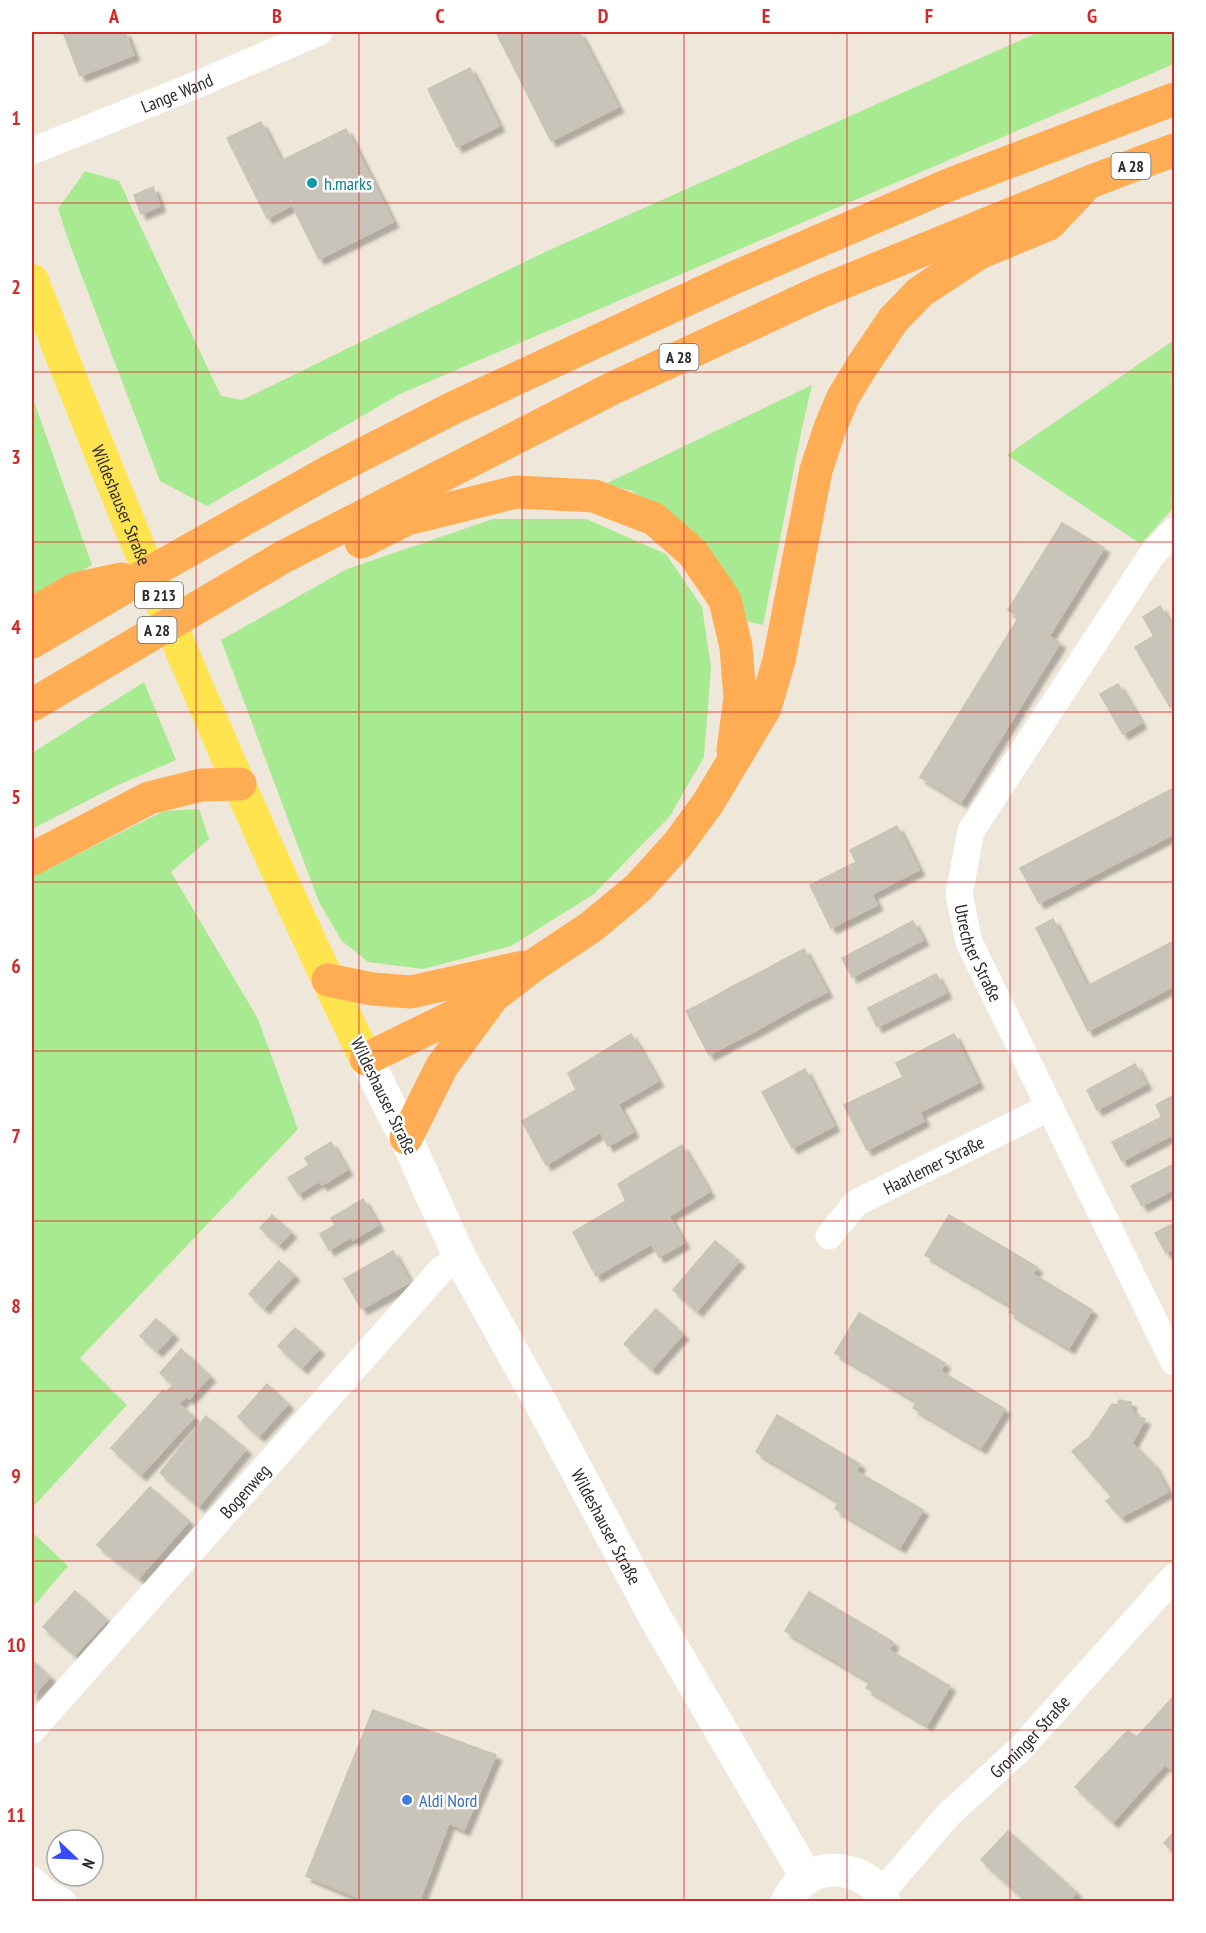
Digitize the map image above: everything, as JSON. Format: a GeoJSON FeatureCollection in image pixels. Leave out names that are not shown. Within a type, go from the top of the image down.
{"type":"FeatureCollection","features":[{"type":"Feature","properties":{"kind":"highway"},"geometry":{"type":"LineString","coordinates":[[32,642],[328,472],[455,407],[731,279],[951,184],[1174,99]]}},
{"type":"Feature","properties":{"kind":"highway","name":"A 28"},"geometry":{"type":"LineString","coordinates":[[32,705],[284,556],[613,388],[820,292],[1174,150]]}},
{"type":"Feature","properties":{"kind":"highway"},"geometry":{"type":"LineString","coordinates":[[366,1059],[491,998],[534,965],[591,927],[638,888],[678,844],[708,803],[765,708],[787,619],[816,470],[843,397],[862,366],[893,320],[920,292],[979,253],[1050,224],[1087,183]]}},
{"type":"Feature","properties":{"kind":"highway"},"geometry":{"type":"LineString","coordinates":[[284,556],[339,553],[408,519],[516,492],[594,496],[654,519],[693,553],[725,600],[736,648],[740,698],[730,765]]}},
{"type":"Feature","properties":{"kind":"highway"},"geometry":{"type":"LineString","coordinates":[[32,614],[75,589],[147,574]]}},
{"type":"Feature","properties":{"kind":"highway"},"geometry":{"type":"LineString","coordinates":[[32,859],[149,798],[201,785],[240,784]]}},
{"type":"Feature","properties":{"kind":"highway"},"geometry":{"type":"LineString","coordinates":[[328,980],[411,992],[534,965]]}},
{"type":"Feature","properties":{"kind":"highway"},"geometry":{"type":"LineString","coordinates":[[406,1138],[442,1066],[491,998]]}},
{"type":"Feature","properties":{"kind":"main road","name":"Wildeshauser Straße"},"geometry":{"type":"LineString","coordinates":[[32,280],[112,483],[240,784],[328,980],[406,1138],[460,1258],[543,1407],[797,1890],[817,1873],[835,1870],[847,1871],[864,1878],[882,1897]]}},
{"type":"Feature","properties":{"kind":"street","name":"Lange Wand"},"geometry":{"type":"LineString","coordinates":[[32,151],[196,85],[319,32]]}},
{"type":"Feature","properties":{"kind":"street","name":"Utrechter Straße"},"geometry":{"type":"LineString","coordinates":[[1174,531],[1150,556],[971,831],[959,894],[969,942],[1174,1362]]}},
{"type":"Feature","properties":{"kind":"street","name":"Haarlemer Straße"},"geometry":{"type":"LineString","coordinates":[[829,1236],[856,1203],[1050,1107]]}},
{"type":"Feature","properties":{"kind":"street","name":"Bogenweg"},"geometry":{"type":"LineString","coordinates":[[32,1730],[441,1270],[460,1258]]}},
{"type":"Feature","properties":{"kind":"street","name":"Groninger Straße"},"geometry":{"type":"LineString","coordinates":[[882,1897],[948,1815],[1020,1749],[1174,1577]]}},
{"type":"Feature","properties":{"kind":"street"},"geometry":{"type":"LineString","coordinates":[[32,1880],[45,1892],[63,1902]]}},
{"type":"Feature","properties":{"kind":"green space"},"geometry":{"type":"Polygon","coordinates":[[[1039,32],[1174,32],[1174,64],[400,394],[207,506],[160,481],[58,209],[85,171],[119,181],[221,396],[242,400],[545,252],[1039,32]]]}},
{"type":"Feature","properties":{"kind":"green space"},"geometry":{"type":"Polygon","coordinates":[[[1174,340],[1174,507],[1141,544],[1007,455],[1174,340]]]}},
{"type":"Feature","properties":{"kind":"green space"},"geometry":{"type":"Polygon","coordinates":[[[812,385],[763,625],[746,621],[674,520],[632,491],[605,484],[812,385]]]}},
{"type":"Feature","properties":{"kind":"green space"},"geometry":{"type":"Polygon","coordinates":[[[32,396],[92,565],[32,598],[32,396]]]}},
{"type":"Feature","properties":{"kind":"green space"},"geometry":{"type":"Polygon","coordinates":[[[493,519],[586,519],[666,554],[702,607],[711,667],[704,757],[670,816],[594,894],[511,946],[423,969],[368,962],[342,941],[319,902],[221,640],[347,569],[493,519]]]}},
{"type":"Feature","properties":{"kind":"green space"},"geometry":{"type":"Polygon","coordinates":[[[144,682],[176,760],[118,785],[32,829],[32,753],[144,682]]]}},
{"type":"Feature","properties":{"kind":"green space"},"geometry":{"type":"Polygon","coordinates":[[[199,809],[209,839],[171,872],[258,1019],[298,1129],[80,1358],[127,1405],[32,1508],[32,877],[164,811],[199,809]]]}},
{"type":"Feature","properties":{"kind":"green space"},"geometry":{"type":"Polygon","coordinates":[[[32,1532],[68,1566],[32,1608],[32,1532]]]}},
{"type":"Feature","properties":{"kind":"building"},"geometry":{"type":"Polygon","coordinates":[[[63,32],[125,32],[134,55],[80,76],[63,32]]]}},
{"type":"Feature","properties":{"kind":"building"},"geometry":{"type":"Polygon","coordinates":[[[496,32],[579,32],[618,107],[551,141],[496,32]]]}},
{"type":"Feature","properties":{"kind":"building"},"geometry":{"type":"Polygon","coordinates":[[[470,68],[499,126],[457,147],[428,89],[470,68]]]}},
{"type":"Feature","properties":{"kind":"building","name":"h.marks"},"geometry":{"type":"Polygon","coordinates":[[[261,122],[281,161],[346,129],[393,222],[319,259],[292,205],[267,218],[227,138],[261,122]]]}},
{"type":"Feature","properties":{"kind":"building"},"geometry":{"type":"Polygon","coordinates":[[[153,187],[160,206],[141,214],[134,195],[153,187]]]}},
{"type":"Feature","properties":{"kind":"building"},"geometry":{"type":"Polygon","coordinates":[[[1062,523],[1104,548],[1049,636],[1008,610],[1062,523]]]}},
{"type":"Feature","properties":{"kind":"building"},"geometry":{"type":"Polygon","coordinates":[[[1160,606],[1174,630],[1174,670],[1143,617],[1160,606]]]}},
{"type":"Feature","properties":{"kind":"building"},"geometry":{"type":"Polygon","coordinates":[[[1019,617],[1060,643],[961,802],[920,777],[1019,617]]]}},
{"type":"Feature","properties":{"kind":"building"},"geometry":{"type":"Polygon","coordinates":[[[1154,636],[1174,670],[1174,704],[1170,707],[1135,647],[1154,636]]]}},
{"type":"Feature","properties":{"kind":"building"},"geometry":{"type":"Polygon","coordinates":[[[1118,684],[1141,723],[1123,734],[1100,694],[1118,684]]]}},
{"type":"Feature","properties":{"kind":"building"},"geometry":{"type":"Polygon","coordinates":[[[1174,788],[1174,834],[1039,903],[1020,868],[1174,788]]]}},
{"type":"Feature","properties":{"kind":"building"},"geometry":{"type":"Polygon","coordinates":[[[897,826],[919,870],[872,894],[850,850],[897,826]]]}},
{"type":"Feature","properties":{"kind":"building"},"geometry":{"type":"Polygon","coordinates":[[[856,862],[877,905],[831,928],[810,885],[856,862]]]}},
{"type":"Feature","properties":{"kind":"building"},"geometry":{"type":"Polygon","coordinates":[[[1053,919],[1105,1022],[1088,1031],[1036,928],[1053,919]]]}},
{"type":"Feature","properties":{"kind":"building"},"geometry":{"type":"Polygon","coordinates":[[[913,921],[923,940],[852,977],[842,958],[913,921]]]}},
{"type":"Feature","properties":{"kind":"building"},"geometry":{"type":"Polygon","coordinates":[[[1174,941],[1174,986],[1105,1022],[1087,986],[1174,941]]]}},
{"type":"Feature","properties":{"kind":"building"},"geometry":{"type":"Polygon","coordinates":[[[804,949],[827,992],[803,1004],[781,961],[804,949]]]}},
{"type":"Feature","properties":{"kind":"building"},"geometry":{"type":"Polygon","coordinates":[[[781,961],[803,1004],[780,1017],[757,974],[781,961]]]}},
{"type":"Feature","properties":{"kind":"building"},"geometry":{"type":"Polygon","coordinates":[[[757,974],[780,1017],[757,1030],[733,986],[757,974]]]}},
{"type":"Feature","properties":{"kind":"building"},"geometry":{"type":"Polygon","coordinates":[[[936,974],[946,993],[877,1027],[868,1008],[936,974]]]}},
{"type":"Feature","properties":{"kind":"building"},"geometry":{"type":"Polygon","coordinates":[[[733,986],[757,1030],[733,1042],[710,999],[733,986]]]}},
{"type":"Feature","properties":{"kind":"building"},"geometry":{"type":"Polygon","coordinates":[[[710,999],[733,1042],[709,1055],[686,1011],[710,999]]]}},
{"type":"Feature","properties":{"kind":"building"},"geometry":{"type":"Polygon","coordinates":[[[631,1034],[658,1081],[618,1104],[633,1132],[608,1146],[600,1132],[546,1165],[522,1121],[576,1090],[568,1073],[631,1034]]]}},
{"type":"Feature","properties":{"kind":"building"},"geometry":{"type":"Polygon","coordinates":[[[954,1034],[978,1083],[920,1112],[896,1063],[954,1034]]]}},
{"type":"Feature","properties":{"kind":"building"},"geometry":{"type":"Polygon","coordinates":[[[1135,1064],[1146,1084],[1097,1110],[1087,1090],[1135,1064]]]}},
{"type":"Feature","properties":{"kind":"building"},"geometry":{"type":"Polygon","coordinates":[[[805,1069],[834,1126],[792,1148],[762,1092],[805,1069]]]}},
{"type":"Feature","properties":{"kind":"building"},"geometry":{"type":"Polygon","coordinates":[[[903,1077],[924,1121],[867,1150],[844,1105],[903,1077]]]}},
{"type":"Feature","properties":{"kind":"building"},"geometry":{"type":"Polygon","coordinates":[[[1174,1095],[1174,1141],[1156,1105],[1174,1095]]]}},
{"type":"Feature","properties":{"kind":"building"},"geometry":{"type":"Polygon","coordinates":[[[1162,1117],[1172,1135],[1122,1161],[1112,1142],[1162,1117]]]}},
{"type":"Feature","properties":{"kind":"building"},"geometry":{"type":"Polygon","coordinates":[[[331,1142],[347,1170],[322,1185],[319,1181],[298,1194],[288,1178],[309,1165],[305,1158],[331,1142]]]}},
{"type":"Feature","properties":{"kind":"building"},"geometry":{"type":"Polygon","coordinates":[[[682,1145],[709,1192],[669,1216],[684,1243],[659,1257],[651,1244],[596,1276],[573,1232],[626,1201],[618,1184],[682,1145]]]}},
{"type":"Feature","properties":{"kind":"building"},"geometry":{"type":"Polygon","coordinates":[[[1174,1164],[1174,1189],[1142,1206],[1131,1186],[1174,1164]]]}},
{"type":"Feature","properties":{"kind":"building"},"geometry":{"type":"Polygon","coordinates":[[[363,1199],[378,1225],[353,1240],[351,1237],[329,1250],[320,1234],[335,1225],[331,1218],[363,1199]]]}},
{"type":"Feature","properties":{"kind":"building"},"geometry":{"type":"Polygon","coordinates":[[[272,1215],[291,1232],[279,1245],[260,1228],[272,1215]]]}},
{"type":"Feature","properties":{"kind":"building"},"geometry":{"type":"Polygon","coordinates":[[[949,1215],[1037,1267],[1033,1274],[1092,1310],[1069,1348],[1009,1312],[1012,1306],[925,1255],[949,1215]]]}},
{"type":"Feature","properties":{"kind":"building"},"geometry":{"type":"Polygon","coordinates":[[[1174,1223],[1174,1248],[1166,1253],[1155,1233],[1174,1223]]]}},
{"type":"Feature","properties":{"kind":"building"},"geometry":{"type":"Polygon","coordinates":[[[715,1241],[739,1261],[697,1311],[673,1290],[715,1241]]]}},
{"type":"Feature","properties":{"kind":"building"},"geometry":{"type":"Polygon","coordinates":[[[393,1251],[410,1282],[362,1309],[344,1279],[393,1251]]]}},
{"type":"Feature","properties":{"kind":"building"},"geometry":{"type":"Polygon","coordinates":[[[279,1261],[294,1275],[264,1308],[249,1294],[279,1261]]]}},
{"type":"Feature","properties":{"kind":"building"},"geometry":{"type":"Polygon","coordinates":[[[656,1309],[683,1334],[652,1369],[624,1344],[656,1309]]]}},
{"type":"Feature","properties":{"kind":"building"},"geometry":{"type":"Polygon","coordinates":[[[859,1313],[945,1363],[940,1371],[1005,1409],[981,1448],[913,1408],[917,1401],[835,1353],[859,1313]]]}},
{"type":"Feature","properties":{"kind":"building"},"geometry":{"type":"Polygon","coordinates":[[[156,1319],[173,1334],[157,1351],[140,1336],[156,1319]]]}},
{"type":"Feature","properties":{"kind":"building"},"geometry":{"type":"Polygon","coordinates":[[[295,1328],[319,1349],[302,1368],[278,1346],[295,1328]]]}},
{"type":"Feature","properties":{"kind":"building"},"geometry":{"type":"Polygon","coordinates":[[[181,1349],[210,1376],[189,1399],[186,1396],[179,1404],[194,1417],[141,1475],[111,1448],[163,1390],[166,1392],[173,1385],[160,1373],[181,1349]]]}},
{"type":"Feature","properties":{"kind":"building"},"geometry":{"type":"Polygon","coordinates":[[[267,1384],[288,1404],[259,1436],[238,1417],[267,1384]]]}},
{"type":"Feature","properties":{"kind":"building"},"geometry":{"type":"Polygon","coordinates":[[[1119,1400],[1131,1402],[1130,1408],[1134,1411],[1134,1416],[1145,1419],[1132,1443],[1153,1464],[1168,1492],[1121,1517],[1106,1501],[1112,1497],[1072,1451],[1090,1437],[1112,1404],[1118,1405],[1119,1400]]]}},
{"type":"Feature","properties":{"kind":"building"},"geometry":{"type":"Polygon","coordinates":[[[777,1415],[860,1464],[856,1471],[923,1510],[900,1547],[835,1509],[839,1501],[756,1452],[777,1415]]]}},
{"type":"Feature","properties":{"kind":"building"},"geometry":{"type":"Polygon","coordinates":[[[206,1416],[246,1449],[199,1506],[160,1473],[206,1416]]]}},
{"type":"Feature","properties":{"kind":"building"},"geometry":{"type":"Polygon","coordinates":[[[150,1487],[189,1521],[139,1578],[97,1545],[150,1487]]]}},
{"type":"Feature","properties":{"kind":"building"},"geometry":{"type":"Polygon","coordinates":[[[75,1591],[107,1620],[75,1655],[43,1627],[75,1591]]]}},
{"type":"Feature","properties":{"kind":"building"},"geometry":{"type":"Polygon","coordinates":[[[809,1592],[893,1642],[889,1650],[950,1686],[927,1725],[866,1688],[870,1681],[785,1631],[809,1592]]]}},
{"type":"Feature","properties":{"kind":"building"},"geometry":{"type":"Polygon","coordinates":[[[32,1660],[50,1677],[33,1695],[32,1694],[32,1660]]]}},
{"type":"Feature","properties":{"kind":"building"},"geometry":{"type":"Polygon","coordinates":[[[1174,1696],[1174,1766],[1171,1770],[1136,1738],[1174,1696]]]}},
{"type":"Feature","properties":{"kind":"building","name":"Aldi Nord"},"geometry":{"type":"Polygon","coordinates":[[[373,1710],[496,1755],[464,1830],[449,1823],[419,1902],[368,1902],[306,1876],[373,1710]]]}},
{"type":"Feature","properties":{"kind":"building"},"geometry":{"type":"Polygon","coordinates":[[[1128,1730],[1165,1764],[1113,1822],[1075,1787],[1128,1730]]]}},
{"type":"Feature","properties":{"kind":"building"},"geometry":{"type":"Polygon","coordinates":[[[1008,1831],[1076,1892],[1072,1897],[1077,1902],[1027,1902],[981,1860],[1008,1831]]]}},
{"type":"Feature","properties":{"kind":"building"},"geometry":{"type":"Polygon","coordinates":[[[1174,1832],[1174,1852],[1164,1843],[1174,1832]]]}},
{"type":"Feature","properties":{"kind":"place","name":"h.marks"},"geometry":{"type":"Point","coordinates":[312,183]}},
{"type":"Feature","properties":{"kind":"place","name":"Aldi Nord"},"geometry":{"type":"Point","coordinates":[407,1800]}}]}
